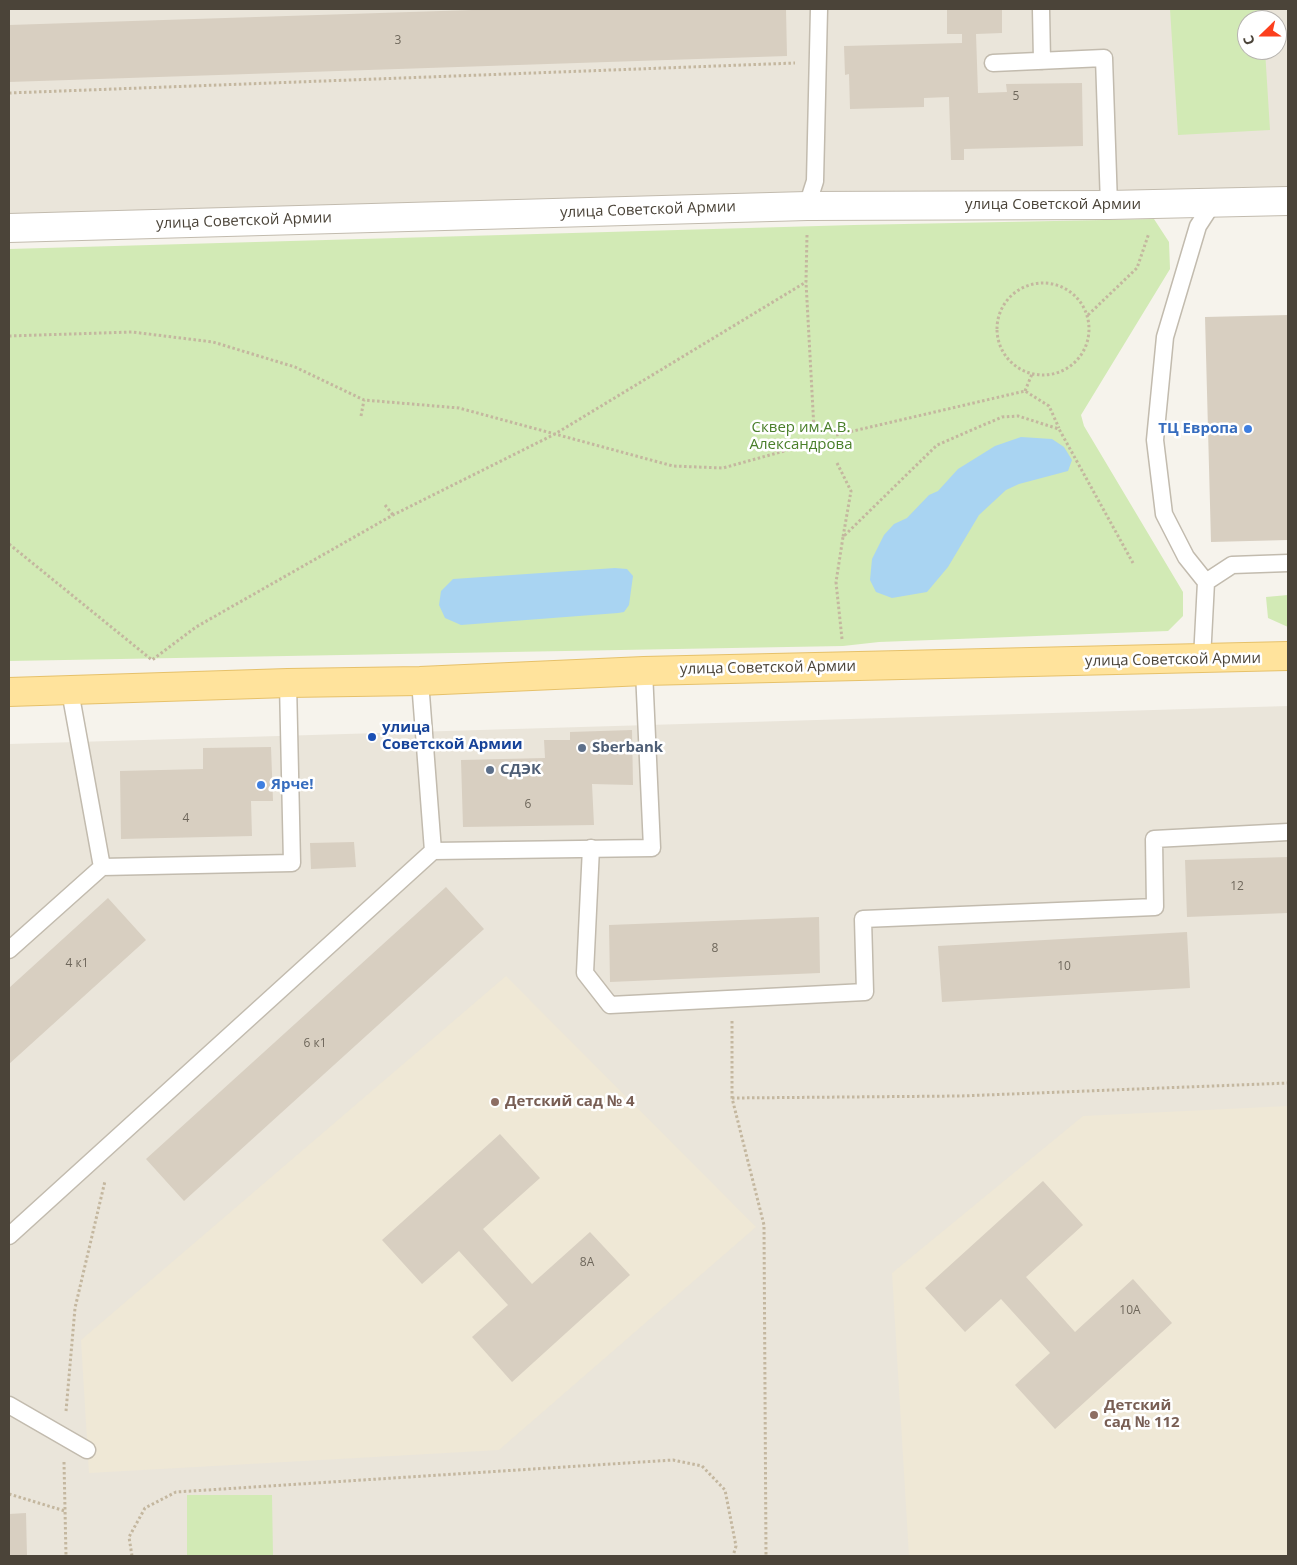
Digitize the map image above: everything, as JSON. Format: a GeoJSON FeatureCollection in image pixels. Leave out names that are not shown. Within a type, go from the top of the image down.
{"type":"FeatureCollection","features":[{"type":"Feature","properties":{"kind":"main road","name":"улица Советской Армии"},"geometry":{"type":"LineString","coordinates":[[9,692],[288,683],[420,681],[644,671],[1288,656]]}},
{"type":"Feature","properties":{"kind":"street","name":"улица Советской Армии"},"geometry":{"type":"LineString","coordinates":[[9,228],[807,206],[1109,205],[1288,201]]}},
{"type":"Feature","properties":{"kind":"lane"},"geometry":{"type":"LineString","coordinates":[[807,206],[815,181],[819,9]]}},
{"type":"Feature","properties":{"kind":"lane"},"geometry":{"type":"LineString","coordinates":[[1041,9],[1042,61]]}},
{"type":"Feature","properties":{"kind":"lane"},"geometry":{"type":"LineString","coordinates":[[993,63],[1104,58],[1109,205]]}},
{"type":"Feature","properties":{"kind":"lane"},"geometry":{"type":"LineString","coordinates":[[1202,659],[1206,582],[1186,557],[1164,514],[1155,440],[1165,337],[1198,226],[1213,203]]}},
{"type":"Feature","properties":{"kind":"lane"},"geometry":{"type":"LineString","coordinates":[[1206,582],[1232,565],[1288,563]]}},
{"type":"Feature","properties":{"kind":"lane"},"geometry":{"type":"LineString","coordinates":[[9,1236],[433,851],[652,848],[644,671]]}},
{"type":"Feature","properties":{"kind":"lane"},"geometry":{"type":"LineString","coordinates":[[420,681],[433,851]]}},
{"type":"Feature","properties":{"kind":"lane"},"geometry":{"type":"LineString","coordinates":[[9,950],[102,867],[292,863],[288,683]]}},
{"type":"Feature","properties":{"kind":"lane"},"geometry":{"type":"LineString","coordinates":[[70,691],[102,867]]}},
{"type":"Feature","properties":{"kind":"lane"},"geometry":{"type":"LineString","coordinates":[[591,848],[585,973],[610,1005],[865,992],[863,920],[1155,907],[1154,839],[1288,832]]}},
{"type":"Feature","properties":{"kind":"lane"},"geometry":{"type":"LineString","coordinates":[[9,1405],[87,1450]]}},
{"type":"Feature","properties":{"kind":"path"},"geometry":{"type":"LineString","coordinates":[[9,93],[819,63]]}},
{"type":"Feature","properties":{"kind":"path"},"geometry":{"type":"LineString","coordinates":[[807,206],[806,282],[814,429]]}},
{"type":"Feature","properties":{"kind":"path"},"geometry":{"type":"LineString","coordinates":[[9,544],[152,660],[196,628],[393,515],[555,434],[806,282]]}},
{"type":"Feature","properties":{"kind":"path"},"geometry":{"type":"LineString","coordinates":[[1040,282],[1058,285],[1073,294],[1084,307],[1089,323],[1088,340],[1082,356],[1069,368],[1051,375],[1032,374],[1014,365],[1002,350],[996,332],[999,313],[1008,298],[1023,287],[1040,282]]}},
{"type":"Feature","properties":{"kind":"path"},"geometry":{"type":"LineString","coordinates":[[9,336],[132,332],[213,342],[295,367],[364,400],[459,408],[673,466],[723,468],[806,445]]}},
{"type":"Feature","properties":{"kind":"path"},"geometry":{"type":"LineString","coordinates":[[1025,391],[1032,374]]}},
{"type":"Feature","properties":{"kind":"path"},"geometry":{"type":"LineString","coordinates":[[836,435],[1025,391],[1048,406],[1133,562]]}},
{"type":"Feature","properties":{"kind":"path"},"geometry":{"type":"LineString","coordinates":[[360,416],[364,400]]}},
{"type":"Feature","properties":{"kind":"path"},"geometry":{"type":"LineString","coordinates":[[843,537],[937,445],[1002,417],[1018,416],[1059,429]]}},
{"type":"Feature","properties":{"kind":"path"},"geometry":{"type":"LineString","coordinates":[[837,463],[851,491],[836,582],[843,646]]}},
{"type":"Feature","properties":{"kind":"path"},"geometry":{"type":"LineString","coordinates":[[385,505],[393,515]]}},
{"type":"Feature","properties":{"kind":"path"},"geometry":{"type":"LineString","coordinates":[[732,998],[732,1098],[764,1225],[766,1556]]}},
{"type":"Feature","properties":{"kind":"path"},"geometry":{"type":"LineString","coordinates":[[732,1098],[961,1096],[1288,1083]]}},
{"type":"Feature","properties":{"kind":"path"},"geometry":{"type":"LineString","coordinates":[[66,1556],[64,1437],[75,1308],[114,1140]]}},
{"type":"Feature","properties":{"kind":"path"},"geometry":{"type":"LineString","coordinates":[[132,1556],[129,1537],[145,1508],[176,1492],[673,1460],[702,1466],[726,1490],[736,1546],[733,1556]]}},
{"type":"Feature","properties":{"kind":"path"},"geometry":{"type":"LineString","coordinates":[[9,1494],[65,1511]]}},
{"type":"Feature","properties":{"kind":"shaded area"},"geometry":{"type":"Polygon","coordinates":[[[9,9],[1288,9],[1288,189],[9,219],[9,9]]]}},
{"type":"Feature","properties":{"kind":"shaded area"},"geometry":{"type":"Polygon","coordinates":[[[1288,706],[1288,1556],[9,1556],[9,744],[1288,706]]]}},
{"type":"Feature","properties":{"kind":"shaded area","name":"Детский сад № 4"},"geometry":{"type":"Polygon","coordinates":[[[506,976],[756,1227],[499,1450],[89,1473],[81,1340],[506,976]]]}},
{"type":"Feature","properties":{"kind":"shaded area","name":"Детский сад № 112"},"geometry":{"type":"Polygon","coordinates":[[[1288,1106],[1288,1556],[909,1556],[892,1273],[1083,1116],[1288,1106]]]}},
{"type":"Feature","properties":{"kind":"green space"},"geometry":{"type":"Polygon","coordinates":[[[1170,9],[1262,9],[1237,10],[1237,60],[1266,60],[1270,130],[1178,135],[1170,9]]]}},
{"type":"Feature","properties":{"kind":"green space","name":"Сквер им.А.В. Александрова"},"geometry":{"type":"Polygon","coordinates":[[[1154,219],[1169,242],[1170,269],[1081,415],[1084,426],[1183,592],[1183,616],[1168,631],[879,642],[843,646],[9,661],[9,249],[854,225],[1154,219]]]}},
{"type":"Feature","properties":{"kind":"green space"},"geometry":{"type":"Polygon","coordinates":[[[1288,595],[1288,627],[1268,618],[1266,597],[1288,595]]]}},
{"type":"Feature","properties":{"kind":"green space"},"geometry":{"type":"Polygon","coordinates":[[[187,1495],[272,1495],[273,1556],[187,1556],[187,1495]]]}},
{"type":"Feature","properties":{"kind":"water"},"geometry":{"type":"Polygon","coordinates":[[[1021,437],[1052,439],[1064,447],[1072,460],[1068,471],[1019,484],[1006,490],[979,515],[948,567],[927,592],[892,598],[876,592],[870,580],[872,559],[884,535],[894,524],[907,518],[929,495],[938,491],[958,469],[995,446],[1021,437]]]}},
{"type":"Feature","properties":{"kind":"water"},"geometry":{"type":"Polygon","coordinates":[[[615,568],[627,569],[633,576],[629,605],[624,612],[461,625],[445,618],[439,605],[441,591],[453,579],[615,568]]]}},
{"type":"Feature","properties":{"kind":"building"},"geometry":{"type":"Polygon","coordinates":[[[503,9],[786,9],[787,56],[9,82],[9,25],[503,9]]]}},
{"type":"Feature","properties":{"kind":"building"},"geometry":{"type":"Polygon","coordinates":[[[947,9],[1002,9],[1002,33],[976,34],[978,93],[1007,92],[1006,84],[1082,83],[1083,146],[964,149],[964,160],[951,160],[949,97],[924,98],[924,107],[850,109],[849,74],[845,75],[844,46],[962,43],[962,34],[947,34],[947,9]]]}},
{"type":"Feature","properties":{"kind":"building","name":"ТЦ Европа"},"geometry":{"type":"Polygon","coordinates":[[[1288,315],[1288,540],[1211,542],[1205,317],[1288,315]]]}},
{"type":"Feature","properties":{"kind":"building"},"geometry":{"type":"Polygon","coordinates":[[[632,730],[633,785],[592,784],[594,825],[463,827],[461,760],[545,758],[544,740],[570,740],[570,732],[632,730]]]}},
{"type":"Feature","properties":{"kind":"building"},"geometry":{"type":"Polygon","coordinates":[[[271,747],[273,801],[251,801],[252,836],[121,839],[120,771],[203,769],[203,748],[271,747]]]}},
{"type":"Feature","properties":{"kind":"building"},"geometry":{"type":"Polygon","coordinates":[[[354,842],[356,867],[311,869],[310,843],[354,842]]]}},
{"type":"Feature","properties":{"kind":"building"},"geometry":{"type":"Polygon","coordinates":[[[1288,857],[1288,913],[1187,917],[1185,860],[1288,857]]]}},
{"type":"Feature","properties":{"kind":"building"},"geometry":{"type":"Polygon","coordinates":[[[446,887],[484,929],[184,1201],[146,1159],[446,887]]]}},
{"type":"Feature","properties":{"kind":"building"},"geometry":{"type":"Polygon","coordinates":[[[108,898],[146,940],[9,1064],[9,988],[108,898]]]}},
{"type":"Feature","properties":{"kind":"building"},"geometry":{"type":"Polygon","coordinates":[[[819,917],[820,973],[610,982],[609,925],[819,917]]]}},
{"type":"Feature","properties":{"kind":"building"},"geometry":{"type":"Polygon","coordinates":[[[1187,932],[1190,988],[942,1002],[938,946],[1187,932]]]}},
{"type":"Feature","properties":{"kind":"building"},"geometry":{"type":"Polygon","coordinates":[[[500,1134],[540,1178],[483,1229],[532,1284],[590,1232],[630,1275],[512,1382],[472,1337],[508,1305],[459,1251],[422,1284],[382,1240],[500,1134]]]}},
{"type":"Feature","properties":{"kind":"building"},"geometry":{"type":"Polygon","coordinates":[[[1043,1181],[1083,1225],[1026,1277],[1075,1332],[1133,1279],[1172,1323],[1055,1429],[1015,1385],[1050,1353],[1001,1299],[965,1332],[925,1288],[1043,1181]]]}},
{"type":"Feature","properties":{"kind":"building"},"geometry":{"type":"Polygon","coordinates":[[[26,1513],[27,1556],[9,1556],[9,1514],[26,1513]]]}},
{"type":"Feature","properties":{"kind":"place","name":"ТЦ Европа"},"geometry":{"type":"Point","coordinates":[1248,429]}},
{"type":"Feature","properties":{"kind":"place","name":"улица Советской Армии"},"geometry":{"type":"Point","coordinates":[372,737]}},
{"type":"Feature","properties":{"kind":"place","name":"Sberbank"},"geometry":{"type":"Point","coordinates":[582,748]}},
{"type":"Feature","properties":{"kind":"place","name":"СДЭК"},"geometry":{"type":"Point","coordinates":[490,770]}},
{"type":"Feature","properties":{"kind":"place","name":"Ярче!"},"geometry":{"type":"Point","coordinates":[261,785]}},
{"type":"Feature","properties":{"kind":"place","name":"Детский сад № 4"},"geometry":{"type":"Point","coordinates":[495,1102]}},
{"type":"Feature","properties":{"kind":"place","name":"Детский сад № 112"},"geometry":{"type":"Point","coordinates":[1094,1415]}}]}
